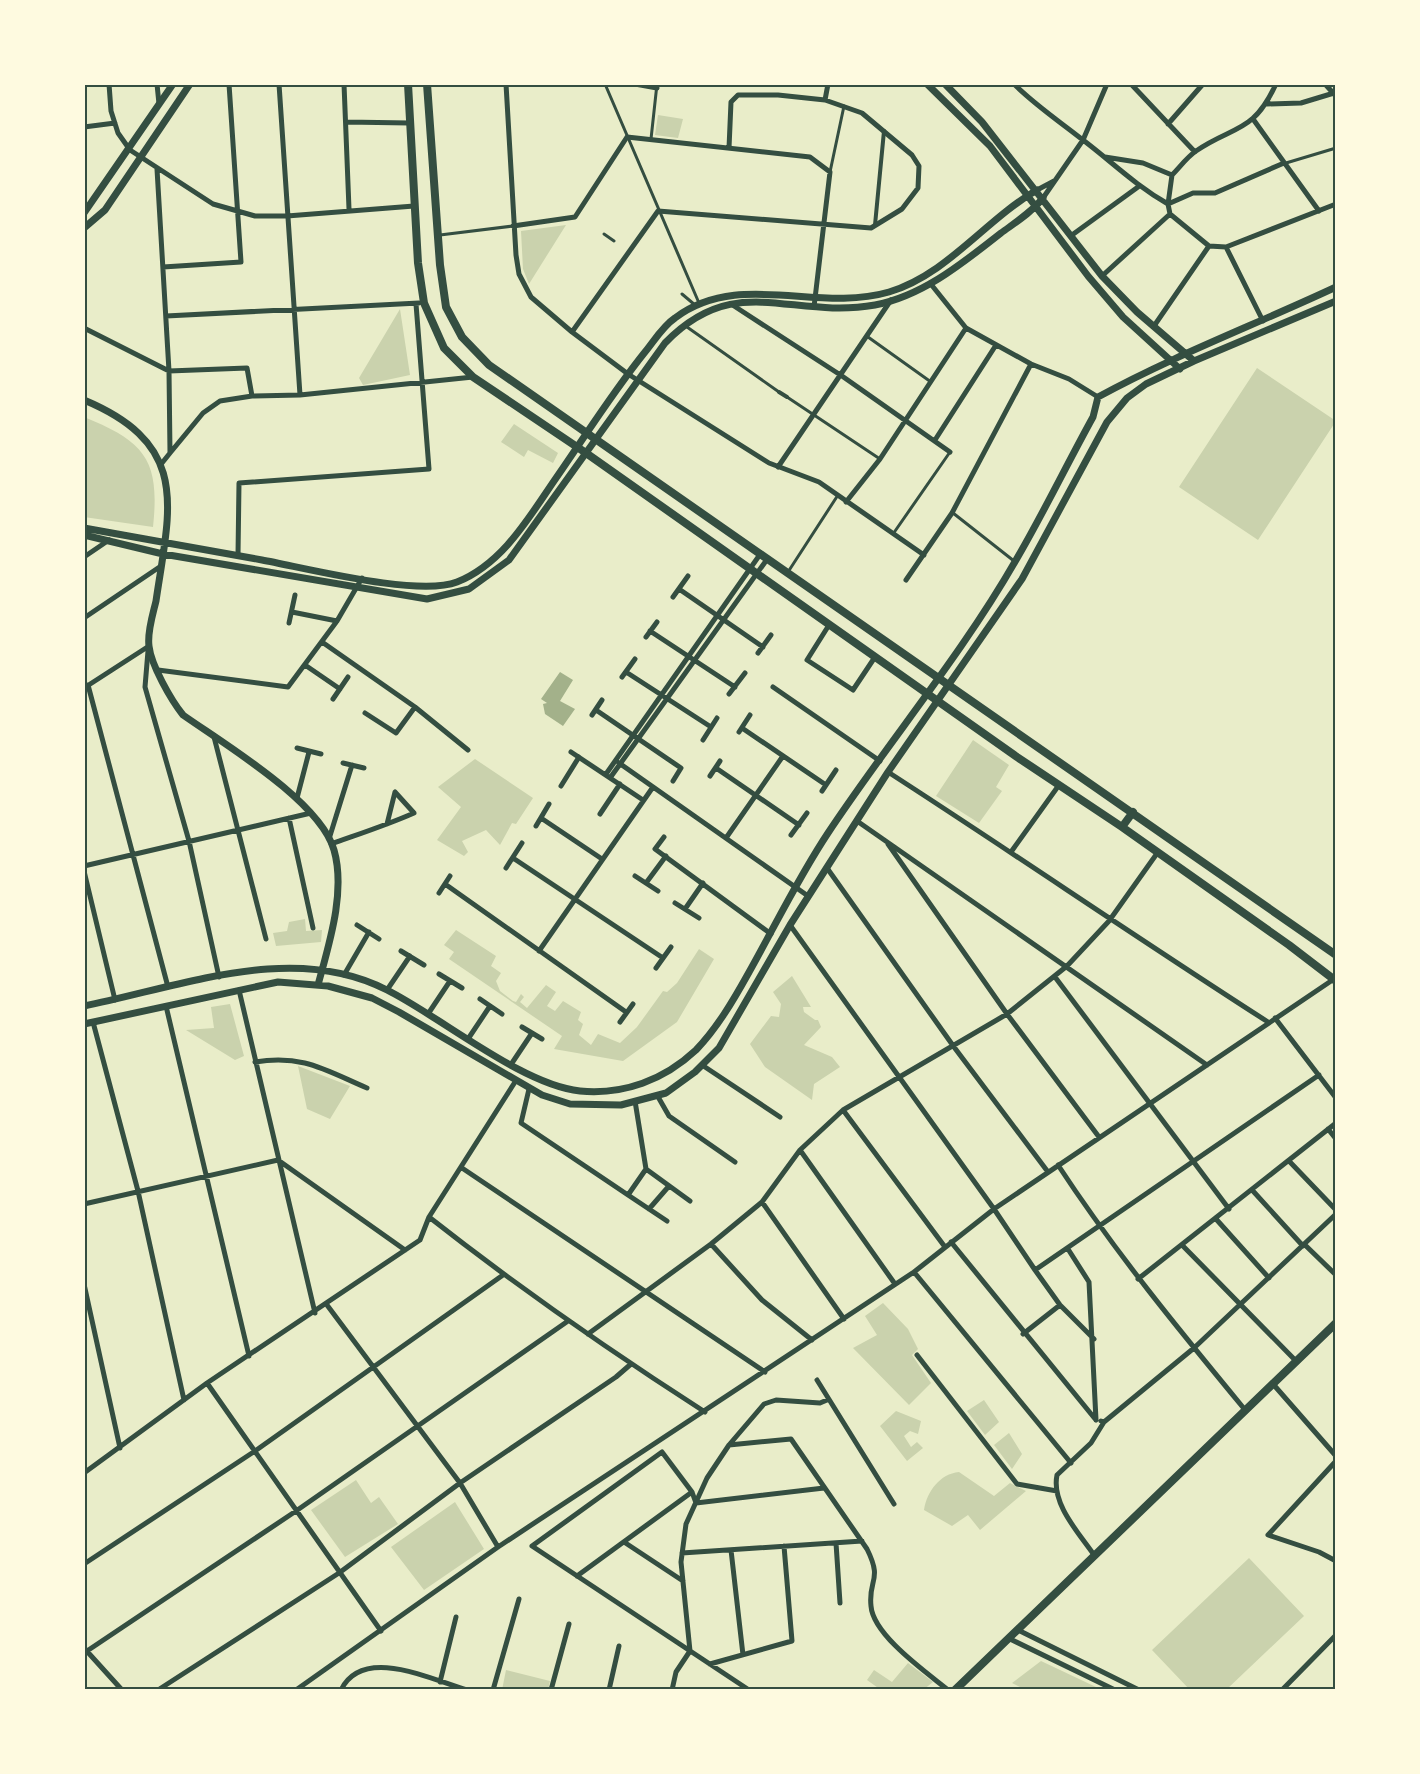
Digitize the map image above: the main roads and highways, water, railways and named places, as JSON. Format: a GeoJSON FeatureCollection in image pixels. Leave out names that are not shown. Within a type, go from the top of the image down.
{"type":"FeatureCollection","features":[{"type":"Feature","properties":{"kind":"main road"},"geometry":{"type":"LineString","coordinates":[[408,84],[420,303],[444,348],[473,377],[582,450],[829,625],[1158,852],[1335,980]]}},
{"type":"Feature","properties":{"kind":"main road"},"geometry":{"type":"LineString","coordinates":[[427,84],[446,307],[462,337],[489,365],[1336,955]]}},
{"type":"Feature","properties":{"kind":"main road"},"geometry":{"type":"LineString","coordinates":[[1122,827],[1133,812]]}},
{"type":"Feature","properties":{"kind":"main road"},"geometry":{"type":"LineString","coordinates":[[956,1690],[1336,1323]]}}]}
